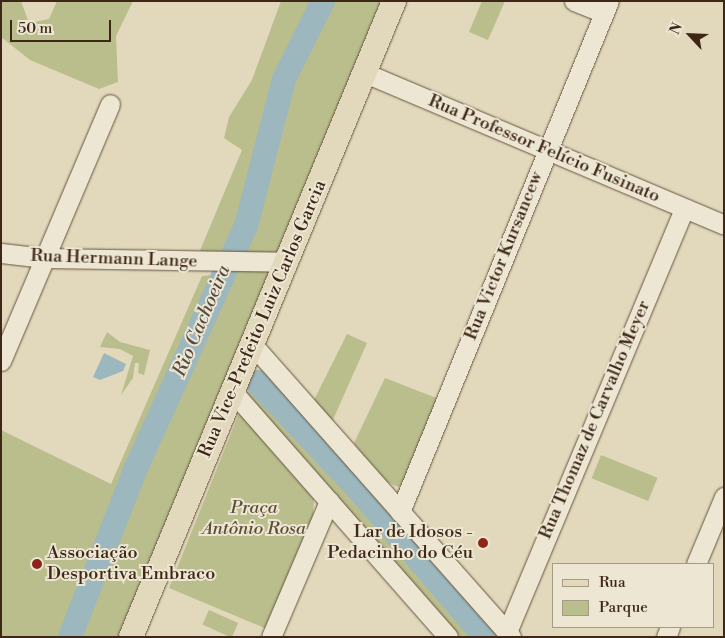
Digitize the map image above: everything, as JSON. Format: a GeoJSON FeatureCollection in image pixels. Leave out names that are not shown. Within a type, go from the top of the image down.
{"type":"FeatureCollection","features":[{"type":"Feature","properties":{"kind":"main road","name":"Rua Vice-Prefeito Luiz Carlos Garcia"},"geometry":{"type":"LineString","coordinates":[[131,637],[394,1]]}},
{"type":"Feature","properties":{"kind":"street"},"geometry":{"type":"LineString","coordinates":[[574,1],[607,7]]}},
{"type":"Feature","properties":{"kind":"street","name":"Rua Victor Kursancew"},"geometry":{"type":"LineString","coordinates":[[400,512],[607,7]]}},
{"type":"Feature","properties":{"kind":"street","name":"Rua Professor Felício Fusinato"},"geometry":{"type":"LineString","coordinates":[[365,73],[724,225]]}},
{"type":"Feature","properties":{"kind":"street"},"geometry":{"type":"LineString","coordinates":[[1,361],[110,104]]}},
{"type":"Feature","properties":{"kind":"street","name":"Rua Thomaz de Carvalho Meyer"},"geometry":{"type":"LineString","coordinates":[[509,634],[684,208]]}},
{"type":"Feature","properties":{"kind":"street","name":"Rua Hermann Lange"},"geometry":{"type":"LineString","coordinates":[[1,253],[45,258],[286,262]]}},
{"type":"Feature","properties":{"kind":"street"},"geometry":{"type":"LineString","coordinates":[[252,344],[509,634]]}},
{"type":"Feature","properties":{"kind":"street"},"geometry":{"type":"LineString","coordinates":[[232,392],[445,635]]}},
{"type":"Feature","properties":{"kind":"street"},"geometry":{"type":"LineString","coordinates":[[696,563],[724,497]]}},
{"type":"Feature","properties":{"kind":"street"},"geometry":{"type":"LineString","coordinates":[[271,637],[329,501]]}},
{"type":"Feature","properties":{"kind":"green space"},"geometry":{"type":"Polygon","coordinates":[[[1,1],[21,1],[29,23],[49,19],[57,1],[133,1],[116,36],[118,82],[99,89],[30,60],[1,37],[1,1]]]}},
{"type":"Feature","properties":{"kind":"green space"},"geometry":{"type":"Polygon","coordinates":[[[281,1],[385,1],[120,637],[1,637],[1,430],[111,484],[202,276],[222,274],[233,252],[199,253],[242,150],[224,138],[229,117],[252,80],[281,1]]]}},
{"type":"Feature","properties":{"kind":"green space"},"geometry":{"type":"Polygon","coordinates":[[[482,1],[505,1],[488,40],[469,32],[482,1]]]}},
{"type":"Feature","properties":{"kind":"green space"},"geometry":{"type":"Polygon","coordinates":[[[107,332],[120,342],[150,350],[144,375],[138,373],[139,363],[135,363],[133,378],[121,395],[133,356],[120,349],[100,347],[107,332]]]}},
{"type":"Feature","properties":{"kind":"green space"},"geometry":{"type":"Polygon","coordinates":[[[347,334],[367,343],[332,422],[313,402],[347,334]]]}},
{"type":"Feature","properties":{"kind":"green space"},"geometry":{"type":"Polygon","coordinates":[[[260,368],[494,637],[459,637],[243,397],[257,382],[260,368]]]}},
{"type":"Feature","properties":{"kind":"green space"},"geometry":{"type":"Polygon","coordinates":[[[385,378],[439,399],[405,482],[398,487],[379,478],[354,443],[385,378]]]}},
{"type":"Feature","properties":{"kind":"green space","name":"Praça Antônio Rosa"},"geometry":{"type":"Polygon","coordinates":[[[240,411],[314,499],[313,516],[267,629],[169,588],[240,411]]]}},
{"type":"Feature","properties":{"kind":"green space"},"geometry":{"type":"Polygon","coordinates":[[[601,455],[658,478],[648,501],[592,478],[601,455]]]}},
{"type":"Feature","properties":{"kind":"green space"},"geometry":{"type":"Polygon","coordinates":[[[209,610],[238,623],[232,637],[202,625],[209,610]]]}},
{"type":"Feature","properties":{"kind":"water"},"geometry":{"type":"Polygon","coordinates":[[[104,353],[126,364],[123,371],[100,380],[93,377],[104,353]]]}},
{"type":"Feature","properties":{"kind":"waterway","name":"Rio Cachoeira"},"geometry":{"type":"LineString","coordinates":[[70,637],[136,468],[246,226],[284,79],[323,1]]}},
{"type":"Feature","properties":{"kind":"waterway"},"geometry":{"type":"LineString","coordinates":[[257,382],[358,489],[485,637]]}},
{"type":"Feature","properties":{"kind":"place","name":"Lar de Idosos - Pedacinho do Céu"},"geometry":{"type":"Point","coordinates":[483,543]}},
{"type":"Feature","properties":{"kind":"place","name":"Associação Desportiva Embraco"},"geometry":{"type":"Point","coordinates":[37,564]}}]}
